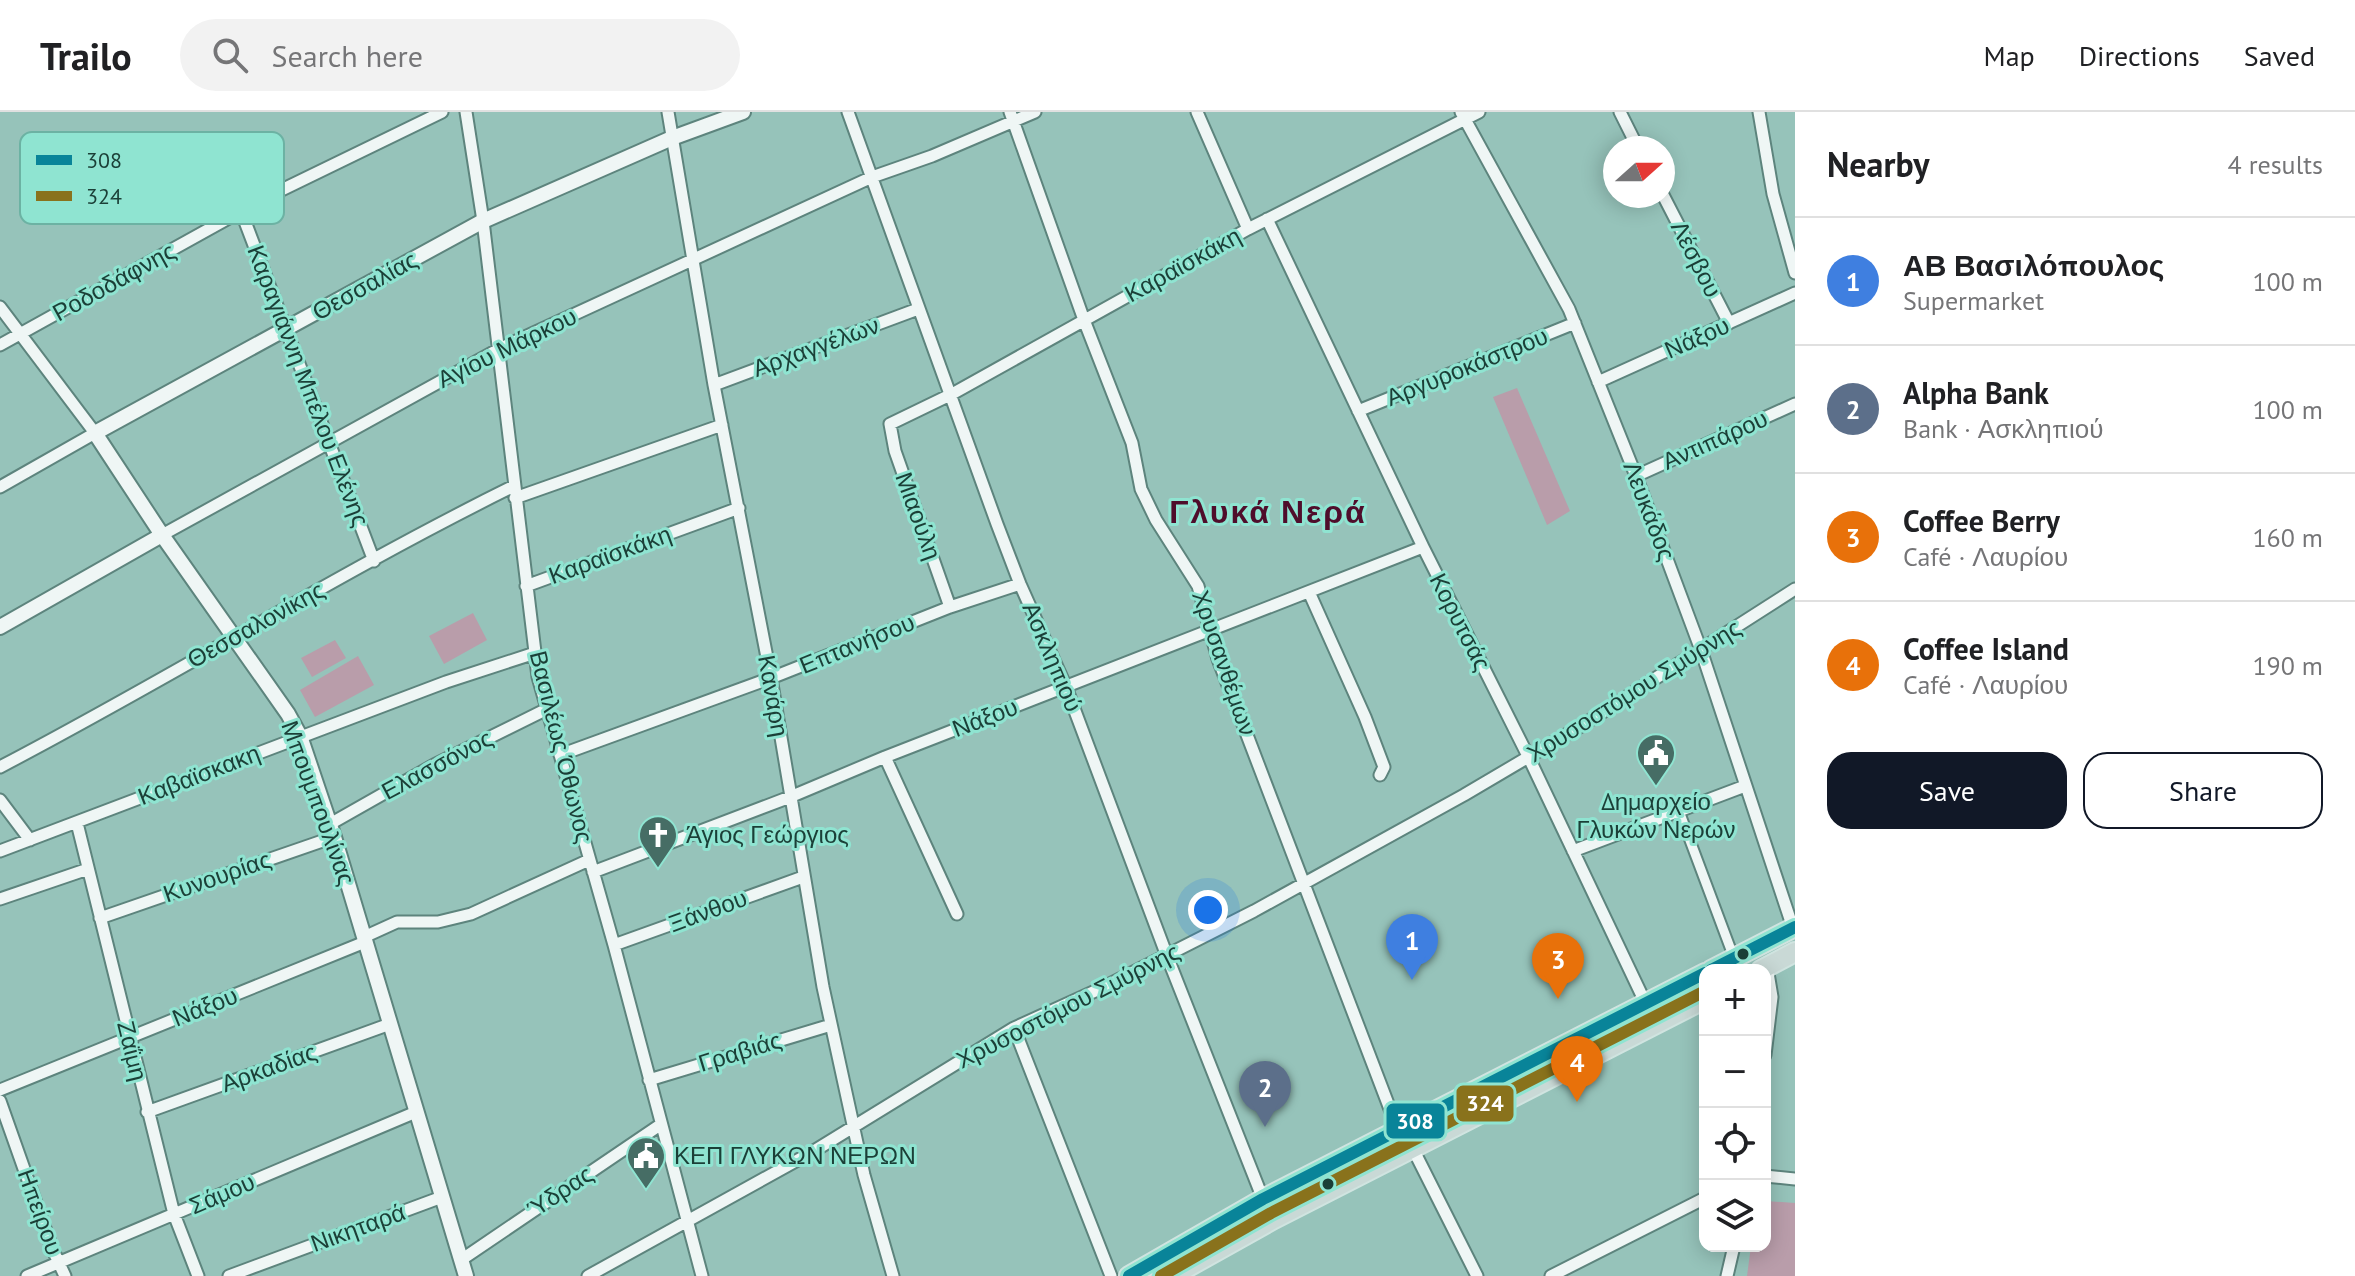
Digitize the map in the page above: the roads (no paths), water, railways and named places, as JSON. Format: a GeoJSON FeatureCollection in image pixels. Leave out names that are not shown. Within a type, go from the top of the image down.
{"type":"FeatureCollection","features":[{"type":"Feature","properties":{"kind":"main road"},"geometry":{"type":"LineString","coordinates":[[1724,964],[1794,928]]}},
{"type":"Feature","properties":{"kind":"main road"},"geometry":{"type":"LineString","coordinates":[[1771,965],[1795,952]]}},
{"type":"Feature","properties":{"kind":"main road"},"geometry":{"type":"LineString","coordinates":[[1129,1276],[1263,1199],[1699,976]]}},
{"type":"Feature","properties":{"kind":"main road"},"geometry":{"type":"LineString","coordinates":[[1181,1273],[1274,1219],[1699,1002]]}},
{"type":"Feature","properties":{"kind":"street","name":"Ροδοδάφνης"},"geometry":{"type":"LineString","coordinates":[[284,190],[442,112]]}},
{"type":"Feature","properties":{"kind":"street","name":"Βασιλέως Όθωνος"},"geometry":{"type":"LineString","coordinates":[[466,112],[483,221],[535,653],[547,709],[702,1276]]}},
{"type":"Feature","properties":{"kind":"street","name":"Κανάρη"},"geometry":{"type":"LineString","coordinates":[[668,112],[714,385],[771,678],[831,1025],[873,1210],[893,1276]]}},
{"type":"Feature","properties":{"kind":"street","name":"Θεσσαλίας"},"geometry":{"type":"LineString","coordinates":[[0,487],[483,221],[672,138],[743,112]]}},
{"type":"Feature","properties":{"kind":"street","name":"Ασκληπιού"},"geometry":{"type":"LineString","coordinates":[[848,112],[1020,584],[1066,687],[1263,1199]]}},
{"type":"Feature","properties":{"kind":"street","name":"Αγίου Μάρκου"},"geometry":{"type":"LineString","coordinates":[[0,627],[499,349],[872,177],[932,156],[1011,116],[1035,112]]}},
{"type":"Feature","properties":{"kind":"street"},"geometry":{"type":"LineString","coordinates":[[1197,112],[1248,229]]}},
{"type":"Feature","properties":{"kind":"street","name":"Καραϊσκάκη"},"geometry":{"type":"LineString","coordinates":[[890,424],[952,394],[1248,229],[1463,115],[1479,112]]}},
{"type":"Feature","properties":{"kind":"street"},"geometry":{"type":"LineString","coordinates":[[1620,112],[1632,136]]}},
{"type":"Feature","properties":{"kind":"street"},"geometry":{"type":"LineString","coordinates":[[1759,112],[1773,194],[1795,273]]}},
{"type":"Feature","properties":{"kind":"street","name":"Λευκάδος"},"geometry":{"type":"LineString","coordinates":[[1463,115],[1575,323],[1701,650],[1794,928]]}},
{"type":"Feature","properties":{"kind":"street","name":"Χρυσανθέμων"},"geometry":{"type":"LineString","coordinates":[[1011,116],[1132,443],[1141,489],[1156,520],[1194,576],[1205,605],[1218,659],[1398,1130]]}},
{"type":"Feature","properties":{"kind":"street","name":"Λέσβου"},"geometry":{"type":"LineString","coordinates":[[1670,208],[1729,323]]}},
{"type":"Feature","properties":{"kind":"street","name":"Κορυτσάς"},"geometry":{"type":"LineString","coordinates":[[1267,219],[1655,1023]]}},
{"type":"Feature","properties":{"kind":"street","name":"Ροδοδάφνης"},"geometry":{"type":"LineString","coordinates":[[0,345],[218,224]]}},
{"type":"Feature","properties":{"kind":"street","name":"Καραγιάννη Μπέλου Ελένης"},"geometry":{"type":"LineString","coordinates":[[246,224],[374,561]]}},
{"type":"Feature","properties":{"kind":"street","name":"Νάξου"},"geometry":{"type":"LineString","coordinates":[[1598,382],[1795,293]]}},
{"type":"Feature","properties":{"kind":"street","name":"Μπουμπουλίνας"},"geometry":{"type":"LineString","coordinates":[[0,307],[95,433],[300,736],[332,831],[466,1276]]}},
{"type":"Feature","properties":{"kind":"street","name":"Αρχαγγέλων"},"geometry":{"type":"LineString","coordinates":[[714,385],[918,309]]}},
{"type":"Feature","properties":{"kind":"street","name":"Αργυροκάστρου"},"geometry":{"type":"LineString","coordinates":[[1358,411],[1575,323]]}},
{"type":"Feature","properties":{"kind":"street","name":"Αντιπάρου"},"geometry":{"type":"LineString","coordinates":[[1636,476],[1795,404]]}},
{"type":"Feature","properties":{"kind":"street","name":"Μιαούλη"},"geometry":{"type":"LineString","coordinates":[[890,424],[895,451],[950,607]]}},
{"type":"Feature","properties":{"kind":"street","name":"Θεσσαλονίκης"},"geometry":{"type":"LineString","coordinates":[[0,767],[85,723],[233,637],[374,561],[514,492],[722,425]]}},
{"type":"Feature","properties":{"kind":"street","name":"Καραϊσκάκη"},"geometry":{"type":"LineString","coordinates":[[526,586],[739,508]]}},
{"type":"Feature","properties":{"kind":"street","name":"Νάξου"},"geometry":{"type":"LineString","coordinates":[[0,1090],[365,940],[397,922],[449,920],[591,866],[790,797],[1423,547]]}},
{"type":"Feature","properties":{"kind":"street","name":"Επτανήσου"},"geometry":{"type":"LineString","coordinates":[[560,755],[771,678],[950,607],[1020,584]]}},
{"type":"Feature","properties":{"kind":"street","name":"Χρυσοστόμου Σμύρνης"},"geometry":{"type":"LineString","coordinates":[[588,1276],[853,1128],[1014,1028],[1167,956],[1304,885],[1529,758],[1795,589]]}},
{"type":"Feature","properties":{"kind":"street"},"geometry":{"type":"LineString","coordinates":[[1309,592],[1365,717],[1384,767],[1380,775]]}},
{"type":"Feature","properties":{"kind":"street","name":"Καβαϊσκακη"},"geometry":{"type":"LineString","coordinates":[[0,851],[300,736],[535,653]]}},
{"type":"Feature","properties":{"kind":"street","name":"Ελασσόνος"},"geometry":{"type":"LineString","coordinates":[[332,831],[434,765],[547,709]]}},
{"type":"Feature","properties":{"kind":"street"},"geometry":{"type":"LineString","coordinates":[[885,757],[957,914]]}},
{"type":"Feature","properties":{"kind":"street"},"geometry":{"type":"LineString","coordinates":[[1573,851],[1745,786]]}},
{"type":"Feature","properties":{"kind":"street"},"geometry":{"type":"LineString","coordinates":[[0,800],[30,840]]}},
{"type":"Feature","properties":{"kind":"street"},"geometry":{"type":"LineString","coordinates":[[1679,811],[1734,959]]}},
{"type":"Feature","properties":{"kind":"street","name":"Ζαΐμη"},"geometry":{"type":"LineString","coordinates":[[77,823],[174,1214],[198,1276]]}},
{"type":"Feature","properties":{"kind":"street","name":"Κυνουρίας"},"geometry":{"type":"LineString","coordinates":[[100,918],[332,831]]}},
{"type":"Feature","properties":{"kind":"street"},"geometry":{"type":"LineString","coordinates":[[0,899],[88,869]]}},
{"type":"Feature","properties":{"kind":"street","name":"Ξάνθου"},"geometry":{"type":"LineString","coordinates":[[614,945],[803,877]]}},
{"type":"Feature","properties":{"kind":"street","name":"Αρκαδίας"},"geometry":{"type":"LineString","coordinates":[[147,1112],[390,1024]]}},
{"type":"Feature","properties":{"kind":"street","name":"Γραβιάς"},"geometry":{"type":"LineString","coordinates":[[649,1080],[831,1025]]}},
{"type":"Feature","properties":{"kind":"street"},"geometry":{"type":"LineString","coordinates":[[1014,1028],[1111,1276]]}},
{"type":"Feature","properties":{"kind":"street","name":"Ηπείρου"},"geometry":{"type":"LineString","coordinates":[[0,1101],[65,1276]]}},
{"type":"Feature","properties":{"kind":"street","name":"Σάμου"},"geometry":{"type":"LineString","coordinates":[[27,1276],[416,1112]]}},
{"type":"Feature","properties":{"kind":"street","name":"Ύδρας"},"geometry":{"type":"LineString","coordinates":[[461,1260],[660,1125]]}},
{"type":"Feature","properties":{"kind":"street"},"geometry":{"type":"LineString","coordinates":[[1413,1149],[1477,1276]]}},
{"type":"Feature","properties":{"kind":"street"},"geometry":{"type":"LineString","coordinates":[[1771,1177],[1795,1179]]}},
{"type":"Feature","properties":{"kind":"street","name":"Νικηταρά"},"geometry":{"type":"LineString","coordinates":[[229,1276],[442,1197]]}},
{"type":"Feature","properties":{"kind":"street"},"geometry":{"type":"LineString","coordinates":[[1551,1276],[1699,1201]]}},
{"type":"Feature","properties":{"kind":"street"},"geometry":{"type":"LineString","coordinates":[[1727,1276],[1733,1252]]}},
{"type":"Feature","properties":{"kind":"place","name":"Δημαρχείο Γλυκών Νερών"},"geometry":{"type":"Point","coordinates":[1656,787]}},
{"type":"Feature","properties":{"kind":"place","name":"Άγιος Γεώργιος"},"geometry":{"type":"Point","coordinates":[658,869]}},
{"type":"Feature","properties":{"kind":"place","name":"ΑΒ Βασιλόπουλος"},"geometry":{"type":"Point","coordinates":[1412,980]}},
{"type":"Feature","properties":{"kind":"place","name":"Coffee Berry"},"geometry":{"type":"Point","coordinates":[1558,999]}},
{"type":"Feature","properties":{"kind":"place","name":"Coffee Island"},"geometry":{"type":"Point","coordinates":[1577,1102]}},
{"type":"Feature","properties":{"kind":"place","name":"Alpha Bank"},"geometry":{"type":"Point","coordinates":[1265,1127]}},
{"type":"Feature","properties":{"kind":"place","name":"ΚΕΠ ΓΛΥΚΩΝ ΝΕΡΩΝ"},"geometry":{"type":"Point","coordinates":[646,1190]}},
{"type":"Feature","properties":{"kind":"district","name":"Γλυκά Νερά"},"geometry":{"type":"Point","coordinates":[1268,512]}}]}
